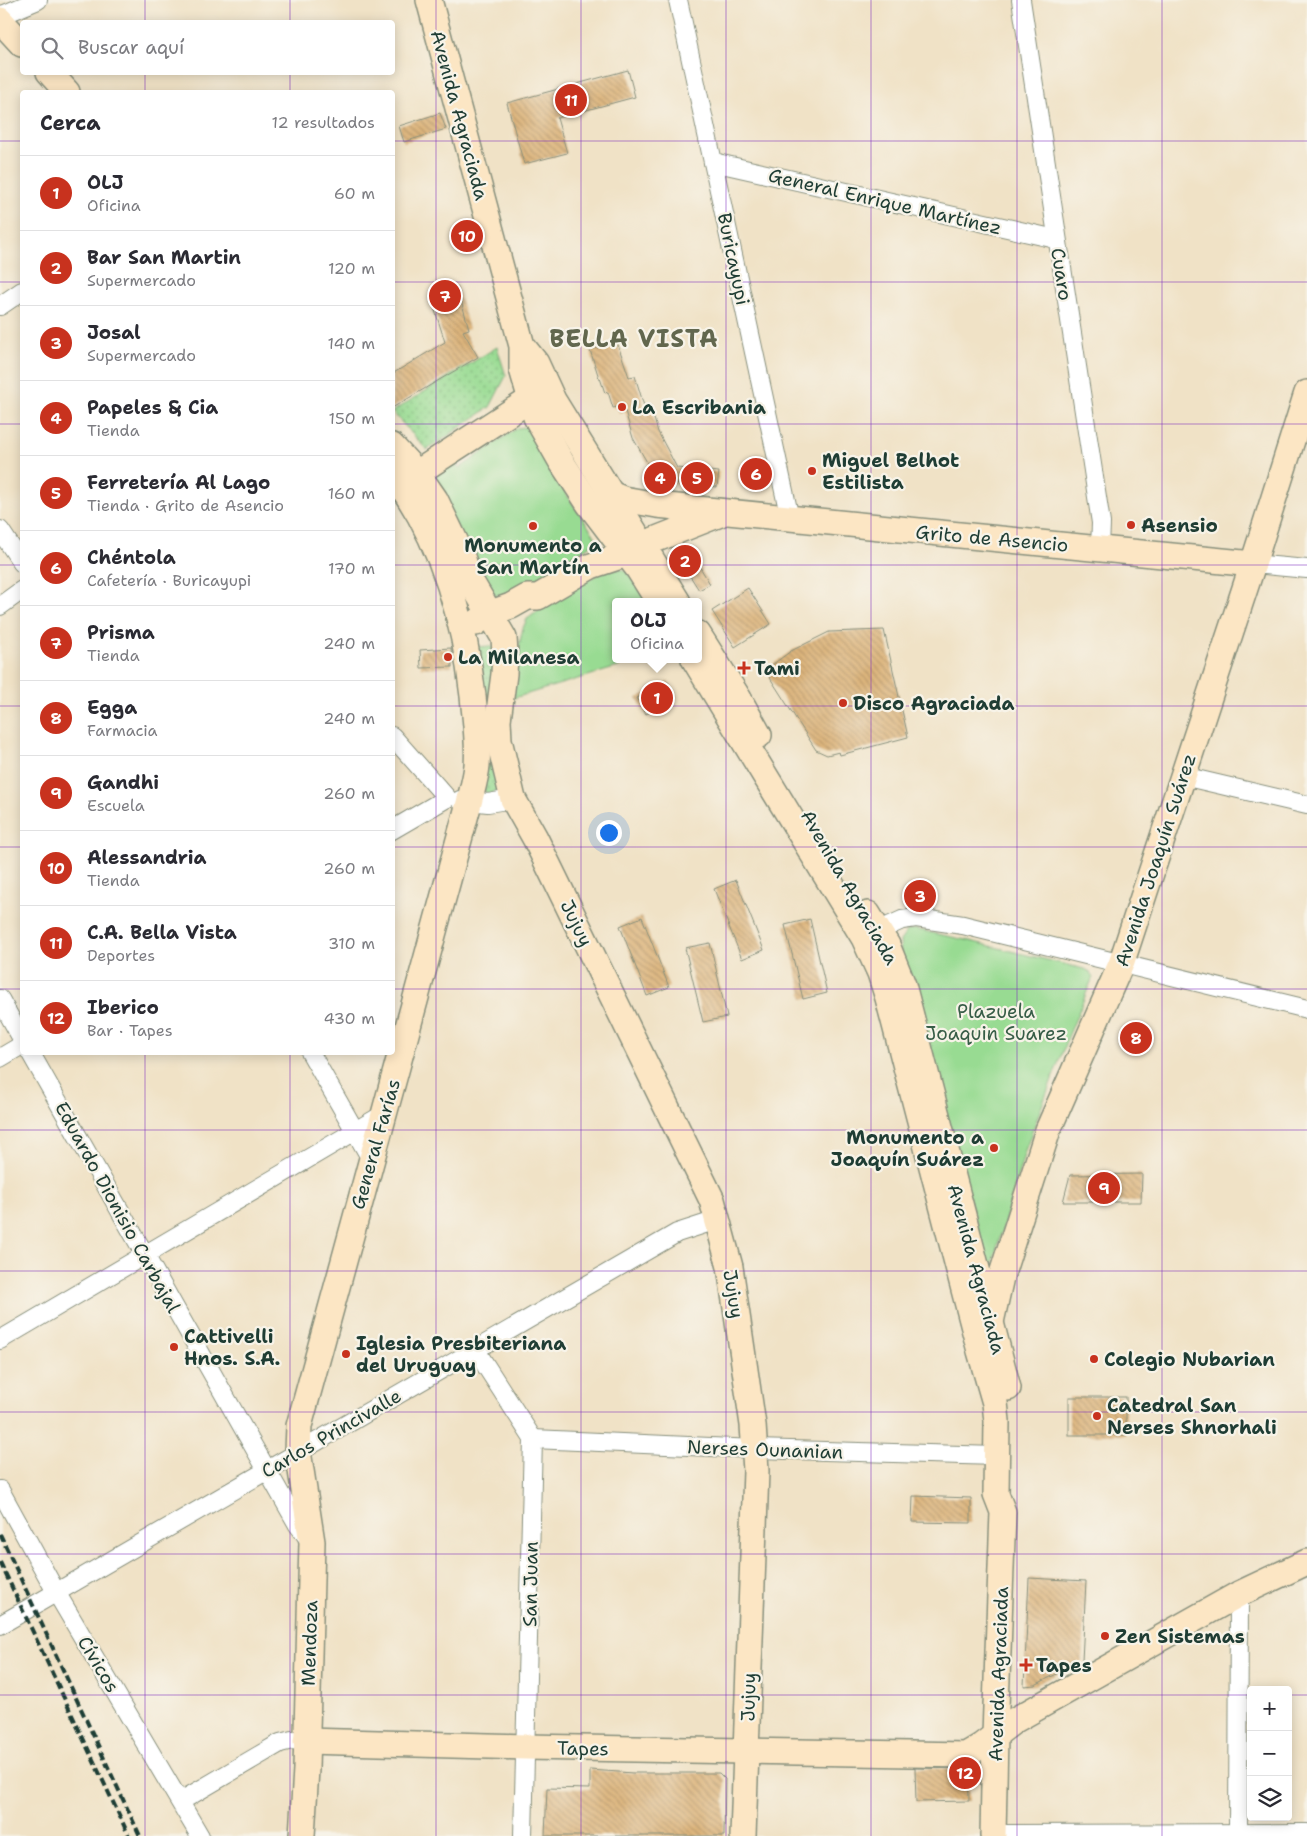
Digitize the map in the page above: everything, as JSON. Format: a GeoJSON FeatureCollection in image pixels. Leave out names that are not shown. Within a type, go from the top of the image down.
{"type":"FeatureCollection","features":[{"type":"Feature","properties":{"kind":"street"},"geometry":{"type":"LineString","coordinates":[[20,42],[0,18],[38,0]]}},
{"type":"Feature","properties":{"kind":"street","name":"Avenida Agraciada"},"geometry":{"type":"LineString","coordinates":[[429,0],[522,346],[522,369],[536,417],[561,462],[675,598]]}},
{"type":"Feature","properties":{"kind":"street","name":"Buricayupi"},"geometry":{"type":"LineString","coordinates":[[678,0],[790,519]]}},
{"type":"Feature","properties":{"kind":"street","name":"Cuaro"},"geometry":{"type":"LineString","coordinates":[[1022,0],[1056,239],[1100,523],[1100,548]]}},
{"type":"Feature","properties":{"kind":"street"},"geometry":{"type":"LineString","coordinates":[[52,75],[65,90]]}},
{"type":"Feature","properties":{"kind":"street","name":"General Enrique Martínez"},"geometry":{"type":"LineString","coordinates":[[713,162],[1056,239]]}},
{"type":"Feature","properties":{"kind":"street"},"geometry":{"type":"LineString","coordinates":[[0,306],[20,291]]}},
{"type":"Feature","properties":{"kind":"street","name":"Avenida Agraciada"},"geometry":{"type":"LineString","coordinates":[[522,346],[536,363],[554,400],[611,494],[629,543],[657,598]]}},
{"type":"Feature","properties":{"kind":"street","name":"Avenida Joaquín Suárez"},"geometry":{"type":"LineString","coordinates":[[991,1322],[1004,1268],[1048,1130],[1121,964],[1253,564],[1307,393]]}},
{"type":"Feature","properties":{"kind":"street"},"geometry":{"type":"LineString","coordinates":[[403,476],[531,399]]}},
{"type":"Feature","properties":{"kind":"street"},"geometry":{"type":"LineString","coordinates":[[395,454],[403,476],[435,499],[460,551],[470,580],[488,614],[504,638]]}},
{"type":"Feature","properties":{"kind":"street","name":"General Farías"},"geometry":{"type":"LineString","coordinates":[[298,1452],[299,1426],[303,1406],[384,1114],[458,800],[477,767],[469,664],[463,631],[446,577],[403,476]]}},
{"type":"Feature","properties":{"kind":"street","name":"Grito de Asencio"},"geometry":{"type":"LineString","coordinates":[[611,494],[636,502],[724,513],[1307,569]]}},
{"type":"Feature","properties":{"kind":"street"},"geometry":{"type":"LineString","coordinates":[[504,638],[521,615],[533,605],[538,597],[629,543],[663,512],[677,507]]}},
{"type":"Feature","properties":{"kind":"street"},"geometry":{"type":"LineString","coordinates":[[629,543],[662,537],[724,513]]}},
{"type":"Feature","properties":{"kind":"street"},"geometry":{"type":"LineString","coordinates":[[0,530],[20,560]]}},
{"type":"Feature","properties":{"kind":"street"},"geometry":{"type":"LineString","coordinates":[[0,606],[20,591]]}},
{"type":"Feature","properties":{"kind":"street"},"geometry":{"type":"LineString","coordinates":[[463,631],[488,614],[511,606],[527,596],[538,597]]}},
{"type":"Feature","properties":{"kind":"street"},"geometry":{"type":"LineString","coordinates":[[463,631],[482,639],[504,638]]}},
{"type":"Feature","properties":{"kind":"street","name":"Jujuy"},"geometry":{"type":"LineString","coordinates":[[504,638],[504,668],[498,720],[503,760],[513,799],[535,838],[706,1187],[712,1200],[730,1267],[754,1425],[756,1481],[743,1836]]}},
{"type":"Feature","properties":{"kind":"street","name":"Avenida Agraciada"},"geometry":{"type":"LineString","coordinates":[[702,641],[871,934],[995,1403],[997,1421],[996,1494],[1004,1512]]}},
{"type":"Feature","properties":{"kind":"street","name":"Avenida Agraciada"},"geometry":{"type":"LineString","coordinates":[[697,663],[871,934],[894,959],[903,985],[1009,1390],[1013,1419],[1012,1497],[1004,1512],[993,1835]]}},
{"type":"Feature","properties":{"kind":"street"},"geometry":{"type":"LineString","coordinates":[[395,739],[458,800]]}},
{"type":"Feature","properties":{"kind":"street"},"geometry":{"type":"LineString","coordinates":[[1183,776],[1307,806]]}},
{"type":"Feature","properties":{"kind":"street"},"geometry":{"type":"LineString","coordinates":[[395,829],[458,800],[488,803],[513,799]]}},
{"type":"Feature","properties":{"kind":"street"},"geometry":{"type":"LineString","coordinates":[[871,934],[902,920],[916,918],[963,925],[1307,1009]]}},
{"type":"Feature","properties":{"kind":"street"},"geometry":{"type":"LineString","coordinates":[[0,999],[20,1035]]}},
{"type":"Feature","properties":{"kind":"street"},"geometry":{"type":"LineString","coordinates":[[0,1058],[20,1046]]}},
{"type":"Feature","properties":{"kind":"street","name":"Eduardo Dionisio Carbajal"},"geometry":{"type":"LineString","coordinates":[[32,1055],[298,1525],[312,1542]]}},
{"type":"Feature","properties":{"kind":"street"},"geometry":{"type":"LineString","coordinates":[[312,1055],[371,1159]]}},
{"type":"Feature","properties":{"kind":"street"},"geometry":{"type":"LineString","coordinates":[[0,1340],[384,1114]]}},
{"type":"Feature","properties":{"kind":"street","name":"Carlos Princivalle"},"geometry":{"type":"LineString","coordinates":[[0,1625],[678,1233],[717,1220]]}},
{"type":"Feature","properties":{"kind":"street"},"geometry":{"type":"LineString","coordinates":[[475,1349],[533,1439]]}},
{"type":"Feature","properties":{"kind":"street","name":"Nerses Ounanian"},"geometry":{"type":"LineString","coordinates":[[533,1439],[755,1449],[997,1456]]}},
{"type":"Feature","properties":{"kind":"street","name":"San Juan"},"geometry":{"type":"LineString","coordinates":[[523,1836],[533,1439]]}},
{"type":"Feature","properties":{"kind":"street","name":"Mendoza"},"geometry":{"type":"LineString","coordinates":[[298,1452],[312,1542],[302,1836]]}},
{"type":"Feature","properties":{"kind":"street","name":"Cívicos"},"geometry":{"type":"LineString","coordinates":[[0,1490],[56,1592],[200,1836]]}},
{"type":"Feature","properties":{"kind":"street","name":"Tapes"},"geometry":{"type":"LineString","coordinates":[[181,1801],[280,1743],[292,1740],[746,1752],[966,1755],[1016,1720],[1239,1594],[1307,1562]]}},
{"type":"Feature","properties":{"kind":"street"},"geometry":{"type":"LineString","coordinates":[[1238,1835],[1239,1594]]}},
{"type":"Feature","properties":{"kind":"street"},"geometry":{"type":"LineString","coordinates":[[993,1835],[1238,1835],[1307,1833]]}},
{"type":"Feature","properties":{"kind":"green space"},"geometry":{"type":"Polygon","coordinates":[[[497,347],[506,376],[490,407],[427,450],[395,415],[395,410],[497,347]]]}},
{"type":"Feature","properties":{"kind":"green space"},"geometry":{"type":"Polygon","coordinates":[[[525,427],[533,435],[547,464],[595,536],[595,539],[591,545],[516,592],[503,596],[494,595],[490,594],[432,477],[450,463],[460,468],[517,428],[525,427]]]}},
{"type":"Feature","properties":{"kind":"green space"},"geometry":{"type":"Polygon","coordinates":[[[621,569],[626,571],[645,598],[612,598],[612,663],[624,663],[618,667],[507,700],[523,628],[527,619],[558,597],[604,571],[621,569]]]}},
{"type":"Feature","properties":{"kind":"green space"},"geometry":{"type":"Polygon","coordinates":[[[477,647],[492,647],[500,792],[488,794],[484,791],[477,647]]]}},
{"type":"Feature","properties":{"kind":"green space","name":"Plazuela Joaquin Suarez"},"geometry":{"type":"Polygon","coordinates":[[[914,929],[1084,969],[1089,971],[1093,977],[1026,1148],[990,1272],[901,955],[900,941],[908,930],[914,929]]]}},
{"type":"Feature","properties":{"kind":"building"},"geometry":{"type":"Polygon","coordinates":[[[628,70],[635,97],[557,118],[567,153],[524,164],[507,103],[628,70]]]}},
{"type":"Feature","properties":{"kind":"building"},"geometry":{"type":"Polygon","coordinates":[[[440,113],[446,129],[404,142],[399,126],[440,113]]]}},
{"type":"Feature","properties":{"kind":"building"},"geometry":{"type":"Polygon","coordinates":[[[457,286],[469,329],[463,331],[478,357],[395,406],[395,372],[445,342],[432,301],[457,286]]]}},
{"type":"Feature","properties":{"kind":"building"},"geometry":{"type":"Polygon","coordinates":[[[617,342],[629,377],[635,376],[644,406],[650,405],[658,432],[677,468],[719,472],[717,487],[659,483],[633,438],[625,411],[619,413],[617,407],[613,408],[608,392],[605,393],[590,350],[617,342]]]}},
{"type":"Feature","properties":{"kind":"building"},"geometry":{"type":"Polygon","coordinates":[[[688,547],[710,584],[699,590],[676,554],[688,547]]]}},
{"type":"Feature","properties":{"kind":"building"},"geometry":{"type":"Polygon","coordinates":[[[748,588],[771,624],[735,647],[712,611],[748,588]]]}},
{"type":"Feature","properties":{"kind":"building","name":"Disco Agraciada"},"geometry":{"type":"Polygon","coordinates":[[[884,630],[908,737],[840,755],[839,752],[827,755],[816,750],[765,670],[791,651],[829,632],[884,630]]]}},
{"type":"Feature","properties":{"kind":"building"},"geometry":{"type":"Polygon","coordinates":[[[451,648],[452,667],[421,668],[420,650],[451,648]]]}},
{"type":"Feature","properties":{"kind":"building"},"geometry":{"type":"Polygon","coordinates":[[[668,682],[676,698],[646,714],[637,698],[668,682]]]}},
{"type":"Feature","properties":{"kind":"building"},"geometry":{"type":"Polygon","coordinates":[[[736,880],[764,950],[742,959],[714,889],[736,880]]]}},
{"type":"Feature","properties":{"kind":"building"},"geometry":{"type":"Polygon","coordinates":[[[642,917],[669,987],[647,996],[620,926],[642,917]]]}},
{"type":"Feature","properties":{"kind":"building"},"geometry":{"type":"Polygon","coordinates":[[[810,919],[827,993],[803,999],[785,925],[810,919]]]}},
{"type":"Feature","properties":{"kind":"building"},"geometry":{"type":"Polygon","coordinates":[[[710,943],[727,1017],[703,1022],[685,948],[710,943]]]}},
{"type":"Feature","properties":{"kind":"building"},"geometry":{"type":"Polygon","coordinates":[[[1142,1174],[1141,1202],[1063,1202],[1070,1175],[1142,1174]]]}},
{"type":"Feature","properties":{"kind":"building","name":"Catedral San Nerses Shnorhali"},"geometry":{"type":"Polygon","coordinates":[[[1069,1397],[1126,1397],[1126,1435],[1069,1435],[1069,1397]]]}},
{"type":"Feature","properties":{"kind":"building"},"geometry":{"type":"Polygon","coordinates":[[[913,1496],[971,1498],[971,1523],[912,1522],[913,1496]]]}},
{"type":"Feature","properties":{"kind":"building"},"geometry":{"type":"Polygon","coordinates":[[[1029,1578],[1086,1581],[1082,1661],[1035,1685],[1024,1686],[1029,1578]]]}},
{"type":"Feature","properties":{"kind":"building"},"geometry":{"type":"Polygon","coordinates":[[[915,1768],[968,1769],[969,1801],[916,1802],[915,1768]]]}},
{"type":"Feature","properties":{"kind":"building"},"geometry":{"type":"Polygon","coordinates":[[[590,1770],[633,1773],[719,1773],[725,1779],[724,1836],[545,1836],[547,1788],[590,1789],[590,1770]]]}},
{"type":"Feature","properties":{"kind":"railway"},"geometry":{"type":"LineString","coordinates":[[0,1534],[140,1836]]}},
{"type":"Feature","properties":{"kind":"railway"},"geometry":{"type":"LineString","coordinates":[[0,1562],[129,1836]]}},
{"type":"Feature","properties":{"kind":"place","name":"C.A. Bella Vista"},"geometry":{"type":"Point","coordinates":[571,100]}},
{"type":"Feature","properties":{"kind":"place","name":"Alessandria"},"geometry":{"type":"Point","coordinates":[467,236]}},
{"type":"Feature","properties":{"kind":"place","name":"Prisma"},"geometry":{"type":"Point","coordinates":[445,296]}},
{"type":"Feature","properties":{"kind":"place","name":"La Escribania"},"geometry":{"type":"Point","coordinates":[622,407]}},
{"type":"Feature","properties":{"kind":"place","name":"Miguel Belhot Estilista"},"geometry":{"type":"Point","coordinates":[812,471]}},
{"type":"Feature","properties":{"kind":"place","name":"Chéntola"},"geometry":{"type":"Point","coordinates":[756,474]}},
{"type":"Feature","properties":{"kind":"place","name":"Papeles & Cia"},"geometry":{"type":"Point","coordinates":[660,478]}},
{"type":"Feature","properties":{"kind":"place","name":"Ferretería Al Lago"},"geometry":{"type":"Point","coordinates":[697,478]}},
{"type":"Feature","properties":{"kind":"place","name":"Asensio"},"geometry":{"type":"Point","coordinates":[1131,525]}},
{"type":"Feature","properties":{"kind":"place","name":"Monumento a San Martín"},"geometry":{"type":"Point","coordinates":[533,526]}},
{"type":"Feature","properties":{"kind":"place","name":"Bar San Martin"},"geometry":{"type":"Point","coordinates":[685,561]}},
{"type":"Feature","properties":{"kind":"place","name":"La Milanesa"},"geometry":{"type":"Point","coordinates":[448,657]}},
{"type":"Feature","properties":{"kind":"place","name":"Tami"},"geometry":{"type":"Point","coordinates":[744,668]}},
{"type":"Feature","properties":{"kind":"place","name":"OLJ"},"geometry":{"type":"Point","coordinates":[657,698]}},
{"type":"Feature","properties":{"kind":"place","name":"Disco Agraciada"},"geometry":{"type":"Point","coordinates":[843,703]}},
{"type":"Feature","properties":{"kind":"place","name":"Josal"},"geometry":{"type":"Point","coordinates":[920,896]}},
{"type":"Feature","properties":{"kind":"place","name":"Egga"},"geometry":{"type":"Point","coordinates":[1136,1038]}},
{"type":"Feature","properties":{"kind":"place","name":"Monumento a Joaquín Suárez"},"geometry":{"type":"Point","coordinates":[994,1148]}},
{"type":"Feature","properties":{"kind":"place","name":"Gandhi"},"geometry":{"type":"Point","coordinates":[1104,1188]}},
{"type":"Feature","properties":{"kind":"place","name":"Cattivelli Hnos. S.A."},"geometry":{"type":"Point","coordinates":[174,1347]}},
{"type":"Feature","properties":{"kind":"place","name":"Iglesia Presbiteriana del Uruguay"},"geometry":{"type":"Point","coordinates":[346,1354]}},
{"type":"Feature","properties":{"kind":"place","name":"Colegio Nubarian"},"geometry":{"type":"Point","coordinates":[1094,1359]}},
{"type":"Feature","properties":{"kind":"place","name":"Catedral San Nerses Shnorhali"},"geometry":{"type":"Point","coordinates":[1097,1416]}},
{"type":"Feature","properties":{"kind":"place","name":"Zen Sistemas"},"geometry":{"type":"Point","coordinates":[1105,1636]}},
{"type":"Feature","properties":{"kind":"place","name":"Tapes"},"geometry":{"type":"Point","coordinates":[1026,1665]}},
{"type":"Feature","properties":{"kind":"place","name":"Iberico"},"geometry":{"type":"Point","coordinates":[965,1773]}},
{"type":"Feature","properties":{"kind":"district","name":"BELLA VISTA"},"geometry":{"type":"Point","coordinates":[634,339]}}]}
